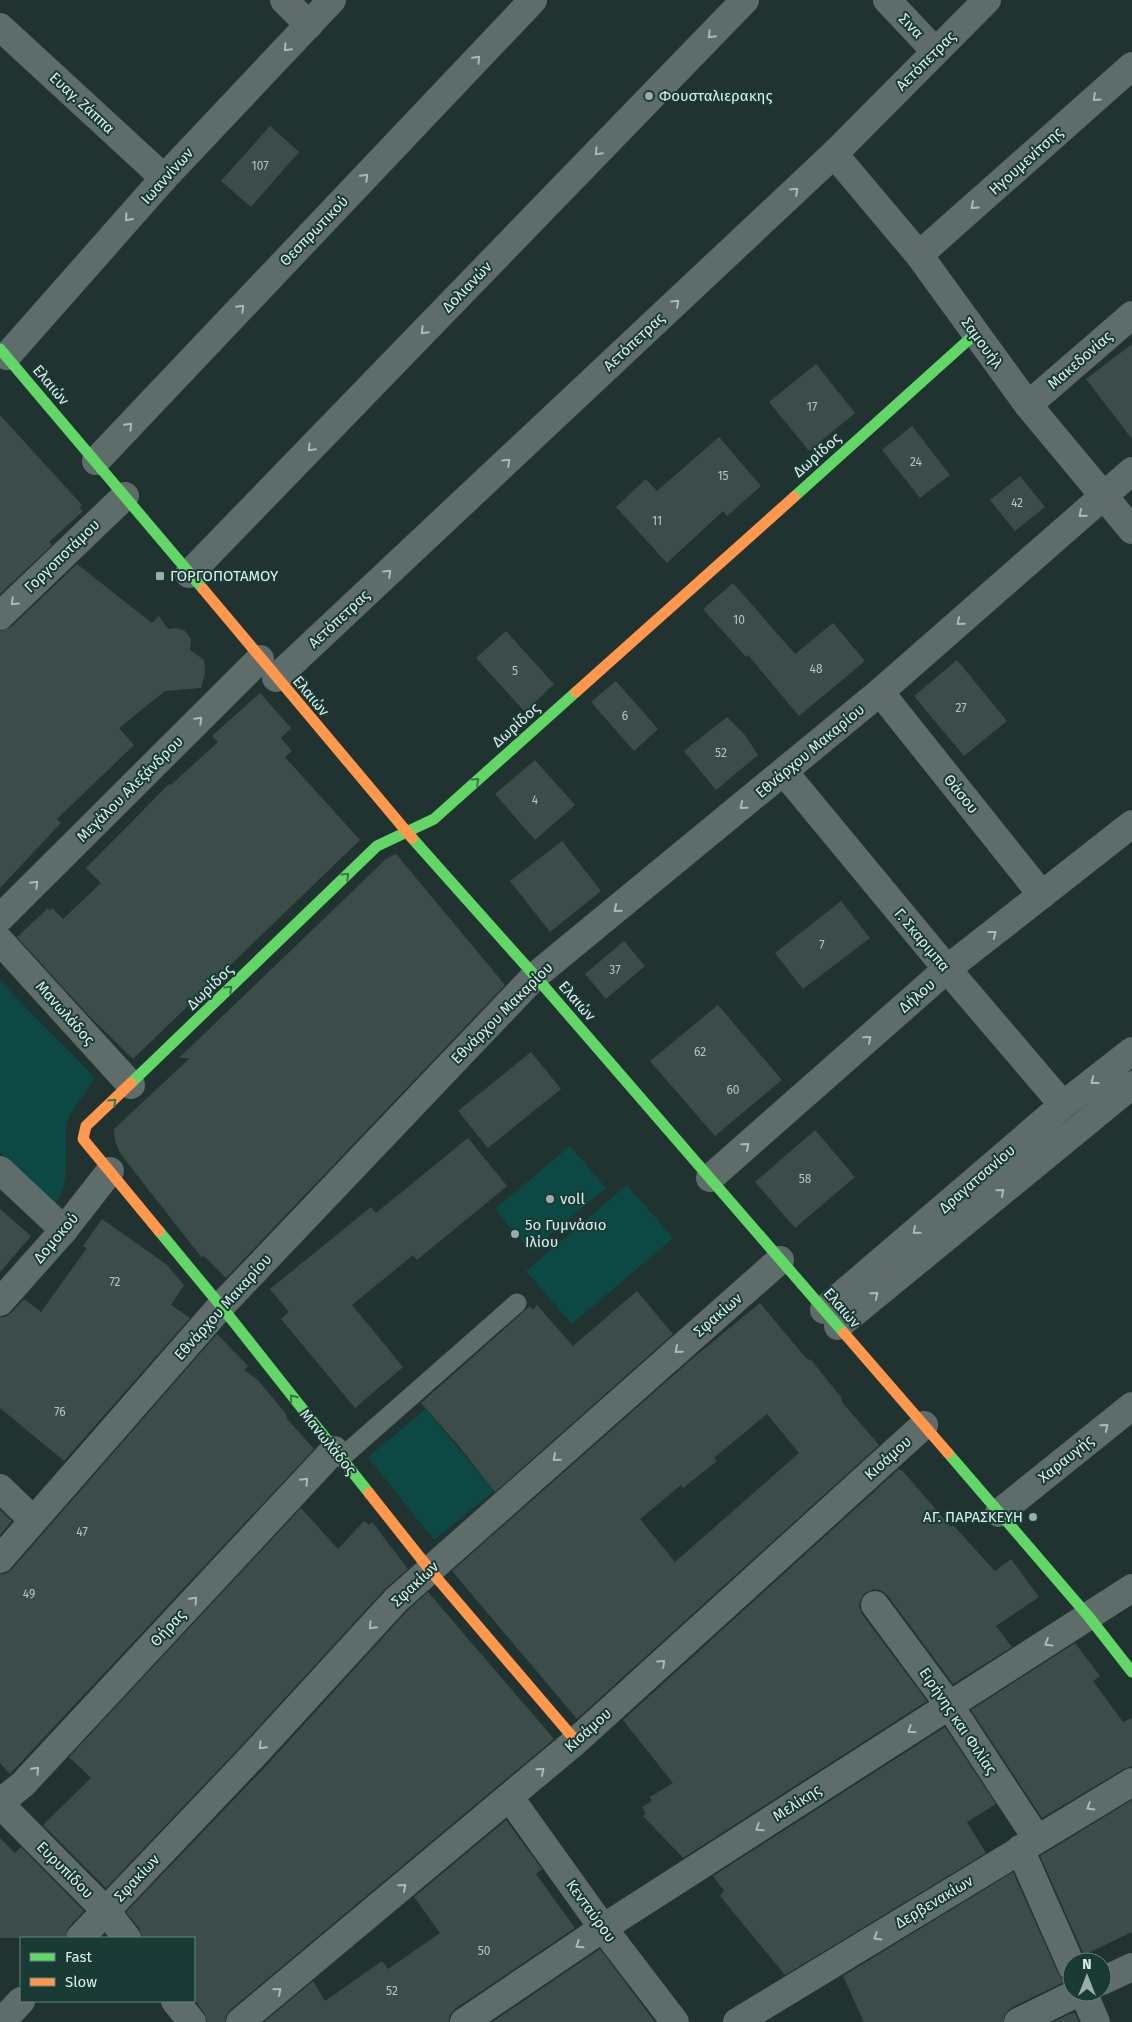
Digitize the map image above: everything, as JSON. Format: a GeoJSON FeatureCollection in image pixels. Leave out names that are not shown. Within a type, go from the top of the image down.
{"type":"FeatureCollection","features":[{"type":"Feature","properties":{"kind":"street"},"geometry":{"type":"LineString","coordinates":[[284,0],[309,25]]}},
{"type":"Feature","properties":{"kind":"street","name":"Ιωαννίνων"},"geometry":{"type":"LineString","coordinates":[[3,352],[332,0]]}},
{"type":"Feature","properties":{"kind":"street","name":"Θεσπρωτικού"},"geometry":{"type":"LineString","coordinates":[[96,461],[533,0]]}},
{"type":"Feature","properties":{"kind":"street","name":"Δολιανών"},"geometry":{"type":"LineString","coordinates":[[189,574],[745,0]]}},
{"type":"Feature","properties":{"kind":"street","name":"Σινα"},"geometry":{"type":"LineString","coordinates":[[887,0],[935,51]]}},
{"type":"Feature","properties":{"kind":"street","name":"Αετόπετρας"},"geometry":{"type":"LineString","coordinates":[[268,669],[834,154],[988,0]]}},
{"type":"Feature","properties":{"kind":"street","name":"Ευαγ. Ζάππα"},"geometry":{"type":"LineString","coordinates":[[0,28],[164,178]]}},
{"type":"Feature","properties":{"kind":"street","name":"Ηγουμενίτσης"},"geometry":{"type":"LineString","coordinates":[[919,255],[1132,66]]}},
{"type":"Feature","properties":{"kind":"street","name":"Σαμουήλ"},"geometry":{"type":"LineString","coordinates":[[834,154],[919,255],[1028,405],[1104,494],[1132,530]]}},
{"type":"Feature","properties":{"kind":"street","name":"Μακεδονίας"},"geometry":{"type":"LineString","coordinates":[[1028,405],[1132,315]]}},
{"type":"Feature","properties":{"kind":"street","name":"Δωρίδος"},"geometry":{"type":"LineString","coordinates":[[83,1139],[86,1126],[131,1085],[377,846],[434,818],[975,334]]}},
{"type":"Feature","properties":{"kind":"street","name":"Ελαιών"},"geometry":{"type":"LineString","coordinates":[[3,352],[407,832],[535,976],[924,1425],[1089,1617],[1132,1672]]}},
{"type":"Feature","properties":{"kind":"street","name":"Εθνάρχου Μακαρίου"},"geometry":{"type":"LineString","coordinates":[[0,1559],[221,1306],[535,976],[880,692],[1132,471]]}},
{"type":"Feature","properties":{"kind":"street","name":"Γοργοποτάμου"},"geometry":{"type":"LineString","coordinates":[[0,616],[125,496]]}},
{"type":"Feature","properties":{"kind":"street","name":"Μεγάλου Αλεξάνδρου"},"geometry":{"type":"LineString","coordinates":[[0,918],[268,669]]}},
{"type":"Feature","properties":{"kind":"street","name":"Θάσου"},"geometry":{"type":"LineString","coordinates":[[880,692],[1042,895]]}},
{"type":"Feature","properties":{"kind":"street","name":"Γ. Σκαριμπα"},"geometry":{"type":"LineString","coordinates":[[784,772],[947,969],[1063,1105]]}},
{"type":"Feature","properties":{"kind":"street","name":"Δήλου"},"geometry":{"type":"LineString","coordinates":[[710,1178],[947,969],[1132,824]]}},
{"type":"Feature","properties":{"kind":"street","name":"Μανωλάδος"},"geometry":{"type":"LineString","coordinates":[[0,941],[131,1085]]}},
{"type":"Feature","properties":{"kind":"street","name":"Δραγατσανίου"},"geometry":{"type":"LineString","coordinates":[[831,1318],[1063,1105],[1132,1051]]}},
{"type":"Feature","properties":{"kind":"street","name":"Δραγατσανίου"},"geometry":{"type":"LineString","coordinates":[[831,1318],[1132,1085]]}},
{"type":"Feature","properties":{"kind":"street","name":"Μανωλάδος"},"geometry":{"type":"LineString","coordinates":[[83,1139],[221,1306],[430,1570],[576,1741]]}},
{"type":"Feature","properties":{"kind":"street"},"geometry":{"type":"LineString","coordinates":[[0,1170],[64,1230]]}},
{"type":"Feature","properties":{"kind":"street","name":"Δομοκού"},"geometry":{"type":"LineString","coordinates":[[0,1302],[64,1230],[110,1171]]}},
{"type":"Feature","properties":{"kind":"street","name":"Σφακίων"},"geometry":{"type":"LineString","coordinates":[[81,1937],[252,1757],[396,1600],[780,1260]]}},
{"type":"Feature","properties":{"kind":"street","name":"Χαραυγής"},"geometry":{"type":"LineString","coordinates":[[999,1513],[1132,1406]]}},
{"type":"Feature","properties":{"kind":"street","name":"Κισάμου"},"geometry":{"type":"LineString","coordinates":[[240,2022],[576,1741],[924,1425]]}},
{"type":"Feature","properties":{"kind":"street","name":"Θήρας"},"geometry":{"type":"LineString","coordinates":[[0,1804],[22,1784],[337,1454]]}},
{"type":"Feature","properties":{"kind":"street"},"geometry":{"type":"LineString","coordinates":[[0,1488],[33,1520]]}},
{"type":"Feature","properties":{"kind":"street","name":"Μελίκης"},"geometry":{"type":"LineString","coordinates":[[464,2022],[603,1928],[1132,1588]]}},
{"type":"Feature","properties":{"kind":"street","name":"Ειρήνης και Φιλίας"},"geometry":{"type":"LineString","coordinates":[[875,1605],[950,1705],[1028,1844],[1067,1952]]}},
{"type":"Feature","properties":{"kind":"street","name":"Δερβενακίων"},"geometry":{"type":"LineString","coordinates":[[737,2022],[1132,1782]]}},
{"type":"Feature","properties":{"kind":"street","name":"Κενταύρου"},"geometry":{"type":"LineString","coordinates":[[510,1798],[603,1928],[675,2022]]}},
{"type":"Feature","properties":{"kind":"street","name":"Ευρυπίδου"},"geometry":{"type":"LineString","coordinates":[[0,1804],[106,1912],[126,1937]]}},
{"type":"Feature","properties":{"kind":"street"},"geometry":{"type":"LineString","coordinates":[[1112,1976],[1132,1967]]}},
{"type":"Feature","properties":{"kind":"street"},"geometry":{"type":"LineString","coordinates":[[1018,2022],[1062,2001]]}},
{"type":"Feature","properties":{"kind":"street"},"geometry":{"type":"LineString","coordinates":[[1,2022],[20,2002]]}},
{"type":"Feature","properties":{"kind":"street"},"geometry":{"type":"LineString","coordinates":[[176,2002],[192,2022]]}},
{"type":"Feature","properties":{"kind":"street"},"geometry":{"type":"LineString","coordinates":[[1086,2002],[1096,2022]]}},
{"type":"Feature","properties":{"kind":"lane"},"geometry":{"type":"LineString","coordinates":[[337,1454],[517,1303]]}},
{"type":"Feature","properties":{"kind":"shaded area"},"geometry":{"type":"Polygon","coordinates":[[[0,981],[95,1078],[69,1116],[66,1126],[66,1173],[63,1189],[55,1205],[0,1152],[0,981]]]}},
{"type":"Feature","properties":{"kind":"shaded area","name":"voll"},"geometry":{"type":"Polygon","coordinates":[[[570,1146],[606,1188],[530,1251],[495,1209],[570,1146]]]}},
{"type":"Feature","properties":{"kind":"shaded area"},"geometry":{"type":"Polygon","coordinates":[[[627,1185],[673,1238],[572,1324],[526,1271],[627,1185]]]}},
{"type":"Feature","properties":{"kind":"shaded area"},"geometry":{"type":"Polygon","coordinates":[[[426,1409],[494,1491],[434,1540],[368,1457],[426,1409]]]}},
{"type":"Feature","properties":{"kind":"building"},"geometry":{"type":"Polygon","coordinates":[[[270,126],[299,152],[251,207],[221,181],[270,126]]]}},
{"type":"Feature","properties":{"kind":"building"},"geometry":{"type":"Polygon","coordinates":[[[1132,344],[1132,439],[1086,379],[1132,344]]]}},
{"type":"Feature","properties":{"kind":"building"},"geometry":{"type":"Polygon","coordinates":[[[816,364],[855,413],[809,451],[769,402],[816,364]]]}},
{"type":"Feature","properties":{"kind":"building"},"geometry":{"type":"Polygon","coordinates":[[[0,415],[82,505],[79,507],[83,511],[49,542],[52,545],[0,594],[0,415]]]}},
{"type":"Feature","properties":{"kind":"building"},"geometry":{"type":"Polygon","coordinates":[[[912,426],[950,475],[920,498],[882,450],[912,426]]]}},
{"type":"Feature","properties":{"kind":"building"},"geometry":{"type":"Polygon","coordinates":[[[719,437],[761,486],[727,516],[723,511],[667,563],[616,507],[646,479],[657,491],[719,437]]]}},
{"type":"Feature","properties":{"kind":"building"},"geometry":{"type":"Polygon","coordinates":[[[1020,476],[1045,507],[1015,531],[990,500],[1020,476]]]}},
{"type":"Feature","properties":{"kind":"building"},"geometry":{"type":"Polygon","coordinates":[[[77,564],[152,623],[159,616],[168,629],[177,628],[185,631],[191,639],[190,650],[204,660],[205,673],[201,688],[165,691],[119,728],[134,745],[57,819],[61,823],[0,888],[0,631],[11,627],[77,564]]]}},
{"type":"Feature","properties":{"kind":"building"},"geometry":{"type":"Polygon","coordinates":[[[733,583],[795,654],[833,623],[865,661],[799,716],[748,655],[746,657],[703,609],[733,583]]]}},
{"type":"Feature","properties":{"kind":"building"},"geometry":{"type":"Polygon","coordinates":[[[506,631],[554,684],[525,712],[476,658],[506,631]]]}},
{"type":"Feature","properties":{"kind":"building"},"geometry":{"type":"Polygon","coordinates":[[[957,660],[1007,721],[964,756],[914,696],[957,660]]]}},
{"type":"Feature","properties":{"kind":"building"},"geometry":{"type":"Polygon","coordinates":[[[616,681],[658,729],[634,751],[591,702],[616,681]]]}},
{"type":"Feature","properties":{"kind":"building"},"geometry":{"type":"Polygon","coordinates":[[[260,693],[291,728],[281,738],[292,751],[285,757],[360,840],[132,1058],[91,1018],[17,937],[48,908],[50,911],[52,908],[63,919],[101,883],[86,868],[169,784],[171,785],[218,742],[212,736],[260,693]]]}},
{"type":"Feature","properties":{"kind":"building"},"geometry":{"type":"Polygon","coordinates":[[[727,717],[745,735],[758,755],[716,790],[684,751],[727,717]]]}},
{"type":"Feature","properties":{"kind":"building"},"geometry":{"type":"Polygon","coordinates":[[[535,760],[575,805],[535,840],[495,794],[535,760]]]}},
{"type":"Feature","properties":{"kind":"building"},"geometry":{"type":"Polygon","coordinates":[[[562,841],[601,891],[550,932],[510,881],[562,841]]]}},
{"type":"Feature","properties":{"kind":"building"},"geometry":{"type":"Polygon","coordinates":[[[396,854],[505,985],[226,1278],[203,1255],[202,1258],[133,1170],[119,1151],[115,1141],[114,1129],[190,1058],[179,1058],[386,859],[396,854]]]}},
{"type":"Feature","properties":{"kind":"building"},"geometry":{"type":"Polygon","coordinates":[[[841,901],[870,938],[803,989],[775,953],[841,901]]]}},
{"type":"Feature","properties":{"kind":"building"},"geometry":{"type":"Polygon","coordinates":[[[624,941],[645,966],[606,999],[585,974],[624,941]]]}},
{"type":"Feature","properties":{"kind":"building"},"geometry":{"type":"Polygon","coordinates":[[[718,1005],[782,1080],[715,1136],[650,1061],[718,1005]]]}},
{"type":"Feature","properties":{"kind":"building"},"geometry":{"type":"Polygon","coordinates":[[[531,1052],[561,1089],[488,1148],[458,1111],[531,1052]]]}},
{"type":"Feature","properties":{"kind":"building"},"geometry":{"type":"Polygon","coordinates":[[[815,1130],[855,1177],[795,1228],[755,1182],[815,1130]]]}},
{"type":"Feature","properties":{"kind":"building"},"geometry":{"type":"Polygon","coordinates":[[[468,1138],[507,1186],[417,1260],[413,1255],[352,1305],[403,1367],[355,1408],[281,1319],[289,1312],[270,1289],[371,1207],[376,1213],[468,1138]]]}},
{"type":"Feature","properties":{"kind":"building"},"geometry":{"type":"Polygon","coordinates":[[[0,1209],[31,1236],[0,1272],[0,1209]]]}},
{"type":"Feature","properties":{"kind":"building"},"geometry":{"type":"Polygon","coordinates":[[[102,1219],[166,1264],[184,1285],[171,1305],[190,1318],[64,1461],[0,1408],[0,1317],[5,1317],[11,1313],[24,1299],[41,1312],[87,1248],[83,1246],[102,1219]]]}},
{"type":"Feature","properties":{"kind":"building"},"geometry":{"type":"Polygon","coordinates":[[[637,1291],[673,1334],[495,1492],[458,1445],[421,1403],[530,1306],[533,1310],[537,1305],[573,1346],[637,1291]]]}},
{"type":"Feature","properties":{"kind":"building"},"geometry":{"type":"Polygon","coordinates":[[[760,1303],[806,1358],[812,1361],[841,1397],[842,1402],[879,1445],[577,1719],[452,1571],[694,1357],[760,1303]],[[767,1414],[714,1458],[717,1461],[683,1488],[681,1485],[640,1519],[675,1562],[799,1453],[767,1414]]]}},
{"type":"Feature","properties":{"kind":"building"},"geometry":{"type":"Polygon","coordinates":[[[217,1334],[248,1366],[244,1370],[258,1380],[286,1414],[287,1419],[314,1449],[10,1774],[0,1763],[0,1574],[5,1574],[12,1569],[217,1334]]]}},
{"type":"Feature","properties":{"kind":"building"},"geometry":{"type":"Polygon","coordinates":[[[899,1469],[902,1470],[951,1527],[953,1525],[995,1571],[1011,1559],[1039,1597],[996,1626],[1012,1647],[953,1684],[888,1596],[882,1591],[874,1589],[865,1593],[859,1606],[862,1614],[927,1701],[683,1858],[643,1816],[646,1814],[642,1807],[652,1801],[650,1797],[673,1783],[623,1720],[899,1469]]]}},
{"type":"Feature","properties":{"kind":"building"},"geometry":{"type":"Polygon","coordinates":[[[301,1508],[338,1549],[364,1521],[369,1525],[372,1522],[408,1569],[385,1589],[241,1746],[106,1888],[43,1825],[91,1778],[69,1757],[301,1508]]]}},
{"type":"Feature","properties":{"kind":"building"},"geometry":{"type":"Polygon","coordinates":[[[0,1510],[12,1521],[0,1535],[0,1510]]]}},
{"type":"Feature","properties":{"kind":"building"},"geometry":{"type":"Polygon","coordinates":[[[428,1592],[554,1739],[230,2010],[225,2022],[207,2022],[204,2013],[195,2000],[195,1937],[142,1937],[139,1928],[126,1912],[264,1768],[407,1611],[428,1592]]]}},
{"type":"Feature","properties":{"kind":"building"},"geometry":{"type":"Polygon","coordinates":[[[1075,1643],[1100,1676],[1093,1681],[1123,1722],[1132,1718],[1132,1766],[1042,1818],[971,1710],[1075,1643]]]}},
{"type":"Feature","properties":{"kind":"building"},"geometry":{"type":"Polygon","coordinates":[[[945,1727],[996,1804],[967,1822],[986,1853],[785,1975],[720,1896],[724,1891],[713,1876],[945,1727]]]}},
{"type":"Feature","properties":{"kind":"building"},"geometry":{"type":"Polygon","coordinates":[[[1132,1800],[1132,1932],[1090,1952],[1083,1952],[1040,1856],[1132,1800]]]}},
{"type":"Feature","properties":{"kind":"building"},"geometry":{"type":"Polygon","coordinates":[[[506,1820],[542,1869],[536,1874],[575,1928],[455,2009],[450,2015],[449,2022],[264,2022],[313,1981],[325,2001],[382,1961],[388,1969],[440,1933],[414,1897],[506,1820]]]}},
{"type":"Feature","properties":{"kind":"building"},"geometry":{"type":"Polygon","coordinates":[[[0,1838],[15,1853],[21,1847],[84,1911],[68,1928],[65,1937],[0,1938],[0,1838]]]}},
{"type":"Feature","properties":{"kind":"building"},"geometry":{"type":"Polygon","coordinates":[[[1013,1872],[1062,1979],[1062,1983],[1011,2008],[1005,2014],[1003,2022],[864,2022],[843,1976],[1013,1872]]]}},
{"type":"Feature","properties":{"kind":"building"},"geometry":{"type":"Polygon","coordinates":[[[600,1949],[655,2022],[492,2022],[600,1949]]]}},
{"type":"Feature","properties":{"kind":"building"},"geometry":{"type":"Polygon","coordinates":[[[1074,2012],[1079,2022],[1053,2022],[1074,2012]]]}},
{"type":"Feature","properties":{"kind":"traffic: fast"},"geometry":{"type":"LineString","coordinates":[[794,497],[975,334]]}},
{"type":"Feature","properties":{"kind":"traffic: fast"},"geometry":{"type":"LineString","coordinates":[[0,349],[203,589]]}},
{"type":"Feature","properties":{"kind":"traffic: fast"},"geometry":{"type":"LineString","coordinates":[[131,1083],[377,846],[434,819],[576,692]]}},
{"type":"Feature","properties":{"kind":"traffic: fast"},"geometry":{"type":"LineString","coordinates":[[412,838],[535,976],[844,1333]]}},
{"type":"Feature","properties":{"kind":"traffic: fast"},"geometry":{"type":"LineString","coordinates":[[159,1231],[369,1493]]}},
{"type":"Feature","properties":{"kind":"traffic: fast"},"geometry":{"type":"LineString","coordinates":[[948,1453],[1089,1617],[1132,1672]]}},
{"type":"Feature","properties":{"kind":"traffic: slow"},"geometry":{"type":"LineString","coordinates":[[576,692],[794,497]]}},
{"type":"Feature","properties":{"kind":"traffic: slow"},"geometry":{"type":"LineString","coordinates":[[203,589],[412,838]]}},
{"type":"Feature","properties":{"kind":"traffic: slow"},"geometry":{"type":"LineString","coordinates":[[131,1083],[86,1126],[83,1139],[159,1231]]}},
{"type":"Feature","properties":{"kind":"traffic: slow"},"geometry":{"type":"LineString","coordinates":[[844,1333],[948,1453]]}},
{"type":"Feature","properties":{"kind":"traffic: slow"},"geometry":{"type":"LineString","coordinates":[[369,1493],[430,1570],[576,1741]]}},
{"type":"Feature","properties":{"kind":"place","name":"Φουσταλιερακης"},"geometry":{"type":"Point","coordinates":[649,96]}},
{"type":"Feature","properties":{"kind":"place","name":"ΓΟΡΓΟΠΟΤΑΜΟΥ"},"geometry":{"type":"Point","coordinates":[160,576]}},
{"type":"Feature","properties":{"kind":"place","name":"voll"},"geometry":{"type":"Point","coordinates":[550,1199]}},
{"type":"Feature","properties":{"kind":"place","name":"5ο Γυμνάσιο Ιλίου"},"geometry":{"type":"Point","coordinates":[515,1234]}},
{"type":"Feature","properties":{"kind":"place","name":"ΑΓ. ΠΑΡΑΣΚΕΥΗ"},"geometry":{"type":"Point","coordinates":[1033,1517]}}]}
